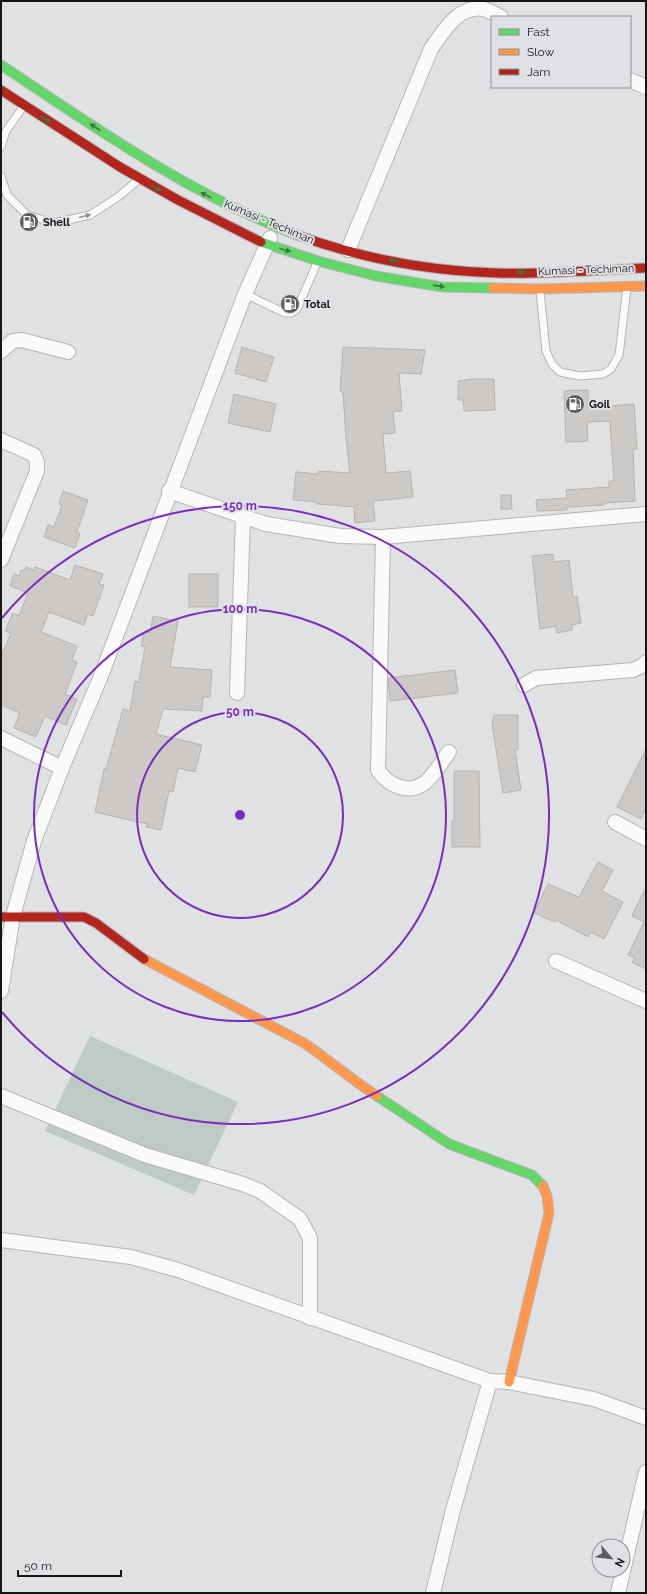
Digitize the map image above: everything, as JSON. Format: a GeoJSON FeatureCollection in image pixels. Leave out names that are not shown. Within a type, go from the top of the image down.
{"type":"FeatureCollection","features":[{"type":"Feature","properties":{"kind":"main road","name":"Kumasi - Techiman"},"geometry":{"type":"LineString","coordinates":[[1,65],[162,170],[197,190],[275,226],[319,243],[393,261],[442,268],[496,273],[646,268]]}},
{"type":"Feature","properties":{"kind":"main road"},"geometry":{"type":"LineString","coordinates":[[1,90],[140,179],[266,245],[318,261],[376,276],[442,287],[539,289],[627,288],[646,286]]}},
{"type":"Feature","properties":{"kind":"main road"},"geometry":{"type":"LineString","coordinates":[[7,917],[84,917],[96,923],[138,956],[304,1043],[327,1058],[358,1084],[449,1144],[532,1175],[540,1181],[545,1188],[549,1213],[509,1382]]}},
{"type":"Feature","properties":{"kind":"street"},"geometry":{"type":"LineString","coordinates":[[348,250],[431,49],[447,26],[462,13],[474,9],[484,9],[499,16]]}},
{"type":"Feature","properties":{"kind":"street"},"geometry":{"type":"LineString","coordinates":[[631,80],[646,87]]}},
{"type":"Feature","properties":{"kind":"street"},"geometry":{"type":"LineString","coordinates":[[1,991],[7,917],[34,841],[62,768],[101,676],[245,294],[275,226]]}},
{"type":"Feature","properties":{"kind":"street"},"geometry":{"type":"LineString","coordinates":[[1,351],[13,341],[22,340],[68,352]]}},
{"type":"Feature","properties":{"kind":"street"},"geometry":{"type":"LineString","coordinates":[[1,440],[34,455],[37,462],[37,471],[1,560]]}},
{"type":"Feature","properties":{"kind":"street"},"geometry":{"type":"LineString","coordinates":[[170,491],[266,524],[333,535],[383,537],[646,514]]}},
{"type":"Feature","properties":{"kind":"street"},"geometry":{"type":"LineString","coordinates":[[237,693],[243,517]]}},
{"type":"Feature","properties":{"kind":"street"},"geometry":{"type":"LineString","coordinates":[[383,537],[378,770],[383,778],[397,786],[410,790],[421,786],[449,752]]}},
{"type":"Feature","properties":{"kind":"street"},"geometry":{"type":"LineString","coordinates":[[524,685],[536,678],[633,670],[644,665],[646,662]]}},
{"type":"Feature","properties":{"kind":"street"},"geometry":{"type":"LineString","coordinates":[[1,738],[62,768]]}},
{"type":"Feature","properties":{"kind":"street"},"geometry":{"type":"LineString","coordinates":[[615,822],[646,839]]}},
{"type":"Feature","properties":{"kind":"street"},"geometry":{"type":"LineString","coordinates":[[556,961],[646,1001]]}},
{"type":"Feature","properties":{"kind":"street"},"geometry":{"type":"LineString","coordinates":[[1,1096],[145,1155],[242,1184],[260,1191],[300,1219],[310,1238],[310,1318]]}},
{"type":"Feature","properties":{"kind":"street"},"geometry":{"type":"LineString","coordinates":[[1,1240],[131,1257],[178,1270],[490,1381],[509,1382],[594,1399],[646,1418]]}},
{"type":"Feature","properties":{"kind":"street"},"geometry":{"type":"LineString","coordinates":[[433,1593],[453,1510],[490,1381]]}},
{"type":"Feature","properties":{"kind":"street"},"geometry":{"type":"LineString","coordinates":[[618,1593],[646,1472]]}},
{"type":"Feature","properties":{"kind":"lane"},"geometry":{"type":"LineString","coordinates":[[1,147],[6,131],[24,105]]}},
{"type":"Feature","properties":{"kind":"lane"},"geometry":{"type":"LineString","coordinates":[[1,176],[7,195],[27,216],[54,224],[90,215],[118,197],[140,179]]}},
{"type":"Feature","properties":{"kind":"lane"},"geometry":{"type":"LineString","coordinates":[[245,294],[285,313],[291,313],[297,309],[318,261]]}},
{"type":"Feature","properties":{"kind":"lane"},"geometry":{"type":"LineString","coordinates":[[539,289],[546,352],[552,364],[560,372],[580,376],[602,374],[611,369],[619,355],[627,288]]}},
{"type":"Feature","properties":{"kind":"shaded area"},"geometry":{"type":"Polygon","coordinates":[[[90,1036],[238,1102],[194,1195],[45,1131],[90,1036]]]}},
{"type":"Feature","properties":{"kind":"building"},"geometry":{"type":"Polygon","coordinates":[[[242,347],[274,357],[266,382],[235,373],[242,347]]]}},
{"type":"Feature","properties":{"kind":"building"},"geometry":{"type":"Polygon","coordinates":[[[343,347],[425,350],[421,374],[399,373],[402,411],[393,412],[395,433],[383,434],[386,473],[410,471],[413,497],[373,501],[375,521],[355,523],[354,507],[317,504],[317,502],[293,500],[296,472],[318,474],[319,471],[350,473],[343,393],[340,391],[343,347]]]}},
{"type":"Feature","properties":{"kind":"building"},"geometry":{"type":"Polygon","coordinates":[[[472,379],[494,379],[495,410],[464,411],[463,400],[458,400],[458,381],[472,379]]]}},
{"type":"Feature","properties":{"kind":"building"},"geometry":{"type":"Polygon","coordinates":[[[588,390],[588,408],[634,404],[637,449],[633,449],[635,501],[604,503],[604,505],[567,507],[567,510],[537,511],[536,500],[567,498],[566,490],[609,487],[609,481],[614,481],[610,421],[587,422],[588,441],[566,442],[564,391],[588,390]]]}},
{"type":"Feature","properties":{"kind":"building"},"geometry":{"type":"Polygon","coordinates":[[[234,394],[276,404],[270,432],[228,423],[234,394]]]}},
{"type":"Feature","properties":{"kind":"building"},"geometry":{"type":"Polygon","coordinates":[[[63,491],[88,500],[77,532],[80,534],[75,548],[44,537],[48,525],[54,527],[62,505],[59,504],[63,491]]]}},
{"type":"Feature","properties":{"kind":"building"},"geometry":{"type":"Polygon","coordinates":[[[501,495],[511,495],[512,509],[501,509],[501,495]]]}},
{"type":"Feature","properties":{"kind":"building"},"geometry":{"type":"Polygon","coordinates":[[[553,554],[554,562],[569,560],[573,597],[577,596],[581,623],[572,625],[572,630],[557,633],[556,626],[540,629],[532,556],[553,554]]]}},
{"type":"Feature","properties":{"kind":"building"},"geometry":{"type":"Polygon","coordinates":[[[75,565],[103,574],[99,584],[104,585],[93,616],[88,614],[84,625],[49,612],[41,632],[77,646],[72,660],[77,662],[65,694],[77,699],[66,725],[45,716],[36,737],[14,728],[20,713],[1,705],[1,657],[11,633],[5,631],[13,613],[19,616],[28,593],[10,586],[14,574],[19,576],[21,570],[24,571],[26,567],[34,570],[35,567],[70,580],[75,565]]]}},
{"type":"Feature","properties":{"kind":"building"},"geometry":{"type":"Polygon","coordinates":[[[189,574],[218,574],[218,607],[189,607],[189,574]]]}},
{"type":"Feature","properties":{"kind":"building"},"geometry":{"type":"Polygon","coordinates":[[[153,616],[178,621],[170,667],[212,670],[210,697],[203,697],[202,711],[163,709],[156,734],[202,745],[195,772],[178,768],[173,792],[169,791],[161,830],[146,827],[147,824],[95,812],[104,769],[106,769],[123,709],[130,711],[135,681],[139,682],[145,647],[141,646],[144,632],[150,633],[153,616]]]}},
{"type":"Feature","properties":{"kind":"building"},"geometry":{"type":"Polygon","coordinates":[[[455,670],[458,693],[390,701],[388,678],[455,670]]]}},
{"type":"Feature","properties":{"kind":"building"},"geometry":{"type":"Polygon","coordinates":[[[494,715],[518,715],[518,750],[515,750],[521,790],[503,793],[492,724],[494,715]]]}},
{"type":"Feature","properties":{"kind":"building"},"geometry":{"type":"Polygon","coordinates":[[[646,749],[646,808],[641,819],[617,807],[646,749]]]}},
{"type":"Feature","properties":{"kind":"building"},"geometry":{"type":"Polygon","coordinates":[[[454,771],[479,771],[480,847],[452,847],[452,821],[454,821],[454,771]]]}},
{"type":"Feature","properties":{"kind":"building"},"geometry":{"type":"Polygon","coordinates":[[[598,862],[613,870],[602,891],[623,902],[604,939],[591,932],[588,937],[556,920],[555,922],[534,913],[548,884],[579,897],[598,862]]]}},
{"type":"Feature","properties":{"kind":"building"},"geometry":{"type":"Polygon","coordinates":[[[646,887],[646,969],[632,962],[635,958],[628,955],[644,922],[632,916],[646,887]]]}},
{"type":"Feature","properties":{"kind":"traffic: fast"},"geometry":{"type":"LineString","coordinates":[[1,65],[108,136],[181,180],[257,219],[297,235]]}},
{"type":"Feature","properties":{"kind":"traffic: fast"},"geometry":{"type":"LineString","coordinates":[[261,242],[318,261],[376,276],[442,287],[493,288]]}},
{"type":"Feature","properties":{"kind":"traffic: fast"},"geometry":{"type":"LineString","coordinates":[[377,1096],[449,1144],[532,1175],[543,1186]]}},
{"type":"Feature","properties":{"kind":"traffic: slow"},"geometry":{"type":"LineString","coordinates":[[493,288],[539,289],[646,286]]}},
{"type":"Feature","properties":{"kind":"traffic: slow"},"geometry":{"type":"LineString","coordinates":[[144,959],[304,1043],[377,1096]]}},
{"type":"Feature","properties":{"kind":"traffic: slow"},"geometry":{"type":"LineString","coordinates":[[509,1382],[549,1213],[547,1196],[543,1186]]}},
{"type":"Feature","properties":{"kind":"traffic: jam"},"geometry":{"type":"LineString","coordinates":[[1,90],[120,167],[178,200],[261,242]]}},
{"type":"Feature","properties":{"kind":"traffic: jam"},"geometry":{"type":"LineString","coordinates":[[297,235],[370,257],[420,266],[471,272],[534,273],[646,268]]}},
{"type":"Feature","properties":{"kind":"traffic: jam"},"geometry":{"type":"LineString","coordinates":[[1,917],[84,917],[96,923],[144,959]]}},
{"type":"Feature","properties":{"kind":"place","name":"Shell"},"geometry":{"type":"Point","coordinates":[29,222]}},
{"type":"Feature","properties":{"kind":"place","name":"Total"},"geometry":{"type":"Point","coordinates":[290,304]}},
{"type":"Feature","properties":{"kind":"place","name":"Goil"},"geometry":{"type":"Point","coordinates":[575,404]}}]}
